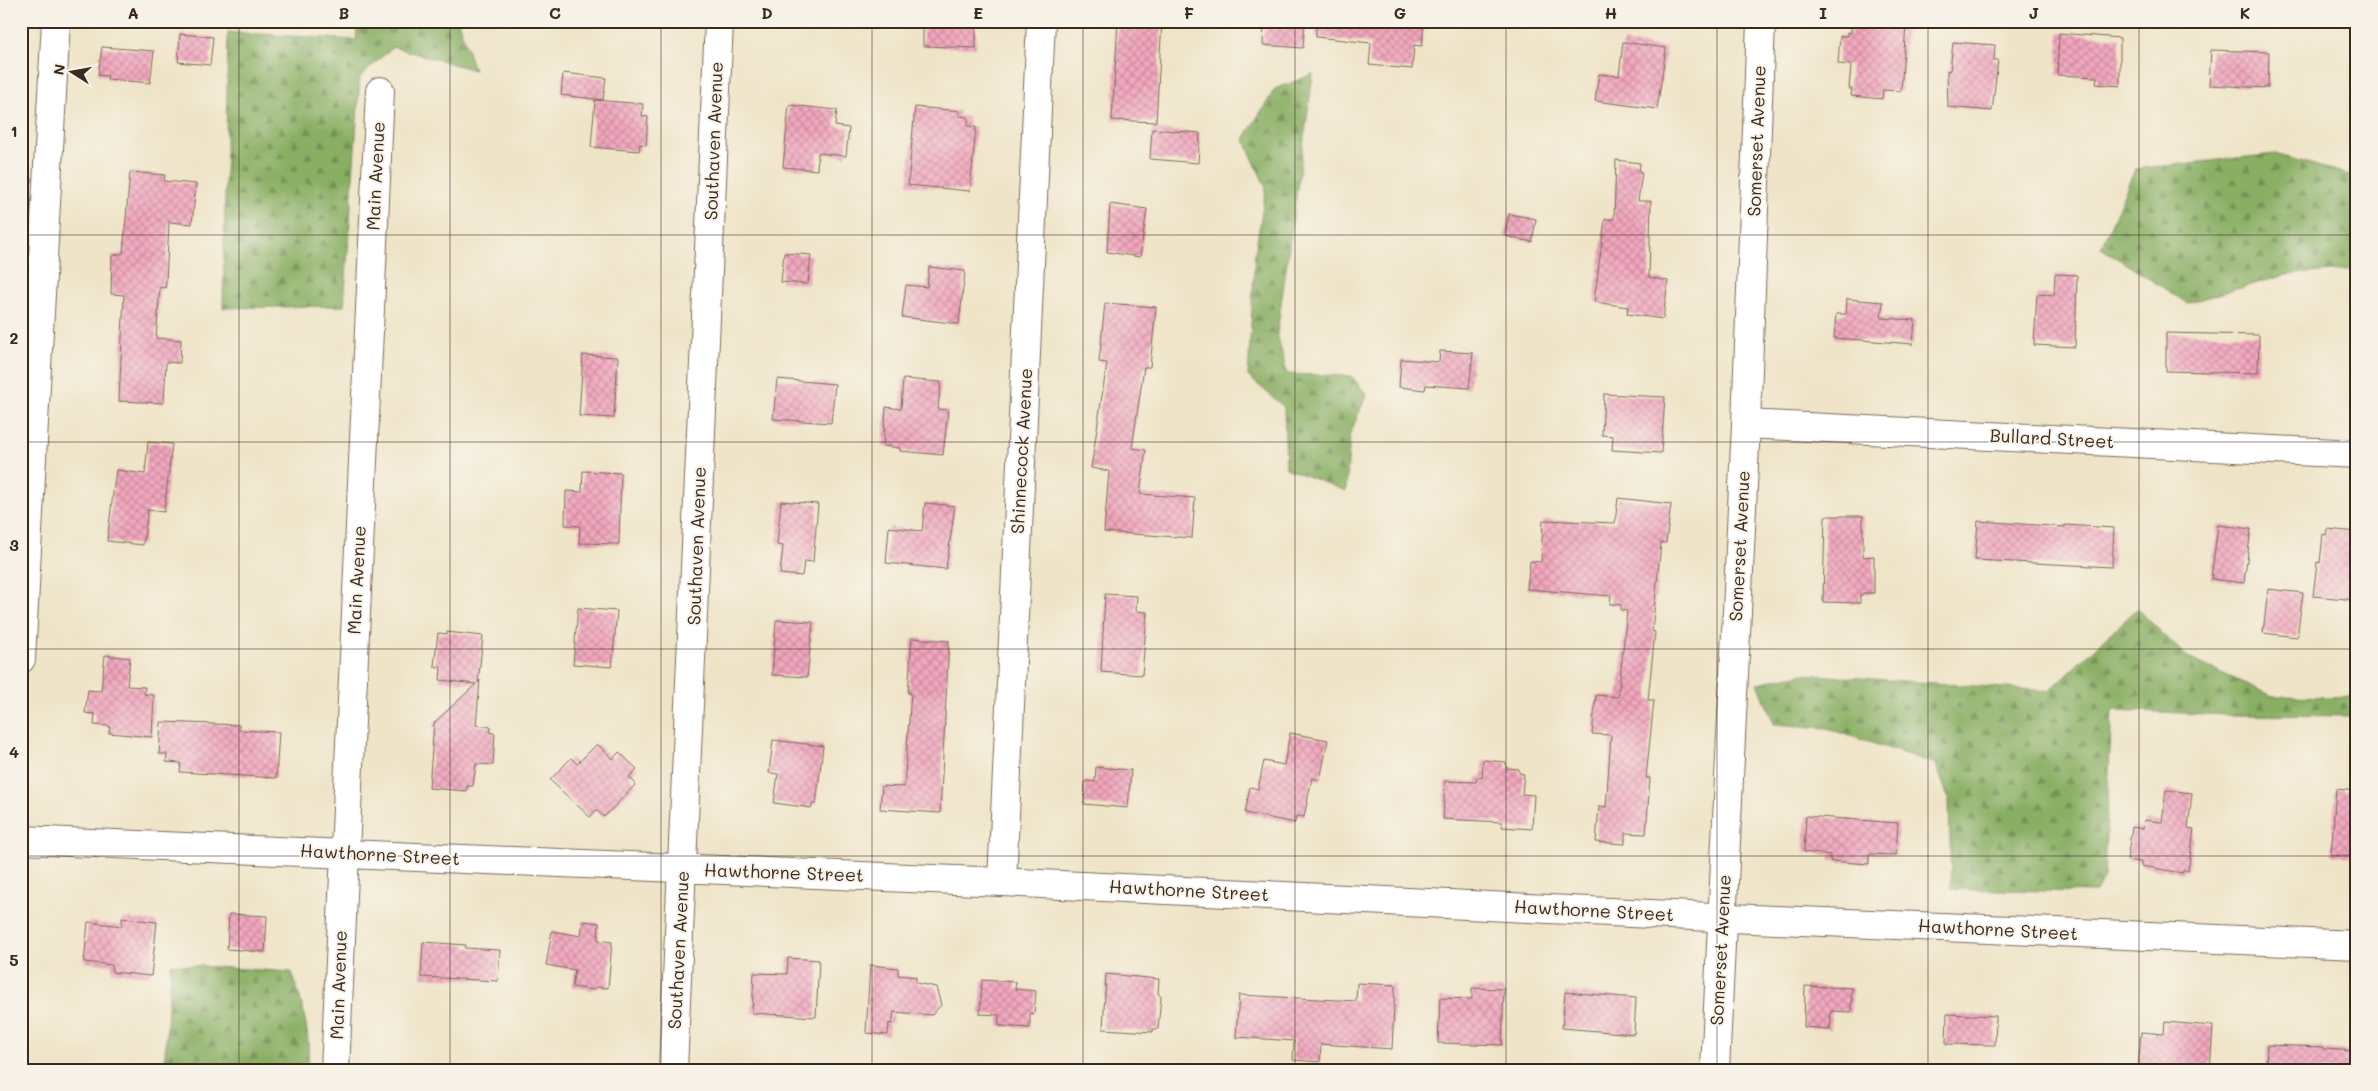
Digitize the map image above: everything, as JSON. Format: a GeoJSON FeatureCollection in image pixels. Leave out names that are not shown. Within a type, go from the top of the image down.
{"type":"FeatureCollection","features":[{"type":"Feature","properties":{"kind":"street"},"geometry":{"type":"LineString","coordinates":[[21,660],[56,21]]}},
{"type":"Feature","properties":{"kind":"street","name":"Southaven Avenue"},"geometry":{"type":"LineString","coordinates":[[673,1070],[719,21]]}},
{"type":"Feature","properties":{"kind":"street","name":"Shinnecock Avenue"},"geometry":{"type":"LineString","coordinates":[[1002,882],[1042,21]]}},
{"type":"Feature","properties":{"kind":"street","name":"Somerset Avenue"},"geometry":{"type":"LineString","coordinates":[[1715,1070],[1746,424],[1761,21]]}},
{"type":"Feature","properties":{"kind":"street","name":"Main Avenue"},"geometry":{"type":"LineString","coordinates":[[335,1070],[380,91]]}},
{"type":"Feature","properties":{"kind":"street","name":"Bullard Street"},"geometry":{"type":"LineString","coordinates":[[1746,424],[2357,454]]}},
{"type":"Feature","properties":{"kind":"street","name":"Hawthorne Street"},"geometry":{"type":"LineString","coordinates":[[21,840],[1002,882],[2357,946]]}},
{"type":"Feature","properties":{"kind":"green space"},"geometry":{"type":"Polygon","coordinates":[[[358,21],[458,21],[474,70],[393,47],[360,77],[344,306],[223,308],[228,32],[356,40],[358,21]]]}},
{"type":"Feature","properties":{"kind":"green space"},"geometry":{"type":"Polygon","coordinates":[[[1313,74],[1277,333],[1287,374],[1351,376],[1367,394],[1350,434],[1346,491],[1286,468],[1284,407],[1248,376],[1255,253],[1266,188],[1244,139],[1275,89],[1313,74]]]}},
{"type":"Feature","properties":{"kind":"green space"},"geometry":{"type":"Polygon","coordinates":[[[2275,154],[2357,177],[2357,269],[2286,275],[2187,303],[2101,248],[2135,169],[2275,154]]]}},
{"type":"Feature","properties":{"kind":"green space"},"geometry":{"type":"Polygon","coordinates":[[[2137,609],[2188,658],[2273,696],[2357,697],[2357,716],[2228,715],[2112,710],[2104,878],[2096,892],[1951,889],[1949,800],[1936,764],[1826,728],[1774,724],[1758,683],[1801,674],[2049,691],[2137,609]]]}},
{"type":"Feature","properties":{"kind":"green space"},"geometry":{"type":"Polygon","coordinates":[[[171,964],[292,972],[307,1032],[307,1070],[164,1070],[171,964]]]}},
{"type":"Feature","properties":{"kind":"building"},"geometry":{"type":"Polygon","coordinates":[[[923,21],[976,24],[976,48],[923,46],[923,21]]]}},
{"type":"Feature","properties":{"kind":"building"},"geometry":{"type":"Polygon","coordinates":[[[1118,21],[1162,21],[1156,122],[1112,120],[1118,21]]]}},
{"type":"Feature","properties":{"kind":"building"},"geometry":{"type":"Polygon","coordinates":[[[1264,21],[1305,21],[1303,48],[1263,45],[1264,21]]]}},
{"type":"Feature","properties":{"kind":"building"},"geometry":{"type":"Polygon","coordinates":[[[1316,21],[1424,21],[1422,46],[1414,45],[1412,69],[1369,65],[1371,43],[1316,37],[1316,21]]]}},
{"type":"Feature","properties":{"kind":"building"},"geometry":{"type":"Polygon","coordinates":[[[1852,21],[1906,24],[1901,91],[1883,90],[1882,99],[1851,96],[1852,89],[1849,89],[1851,65],[1838,64],[1840,36],[1847,36],[1847,32],[1851,33],[1852,21]]]}},
{"type":"Feature","properties":{"kind":"building"},"geometry":{"type":"Polygon","coordinates":[[[2059,33],[2120,38],[2120,86],[2096,84],[2097,77],[2057,75],[2059,33]]]}},
{"type":"Feature","properties":{"kind":"building"},"geometry":{"type":"Polygon","coordinates":[[[180,34],[213,37],[210,65],[178,62],[180,34]]]}},
{"type":"Feature","properties":{"kind":"building"},"geometry":{"type":"Polygon","coordinates":[[[1623,42],[1666,48],[1657,109],[1595,101],[1599,74],[1619,76],[1623,42]]]}},
{"type":"Feature","properties":{"kind":"building"},"geometry":{"type":"Polygon","coordinates":[[[1953,42],[1995,45],[1994,60],[1998,60],[1992,111],[1948,107],[1947,70],[1950,71],[1953,42]]]}},
{"type":"Feature","properties":{"kind":"building"},"geometry":{"type":"Polygon","coordinates":[[[102,47],[154,51],[150,83],[107,79],[108,76],[98,75],[102,47]]]}},
{"type":"Feature","properties":{"kind":"building"},"geometry":{"type":"Polygon","coordinates":[[[2211,50],[2269,52],[2268,88],[2209,85],[2211,50]]]}},
{"type":"Feature","properties":{"kind":"building"},"geometry":{"type":"Polygon","coordinates":[[[563,73],[606,78],[603,100],[561,95],[563,73]]]}},
{"type":"Feature","properties":{"kind":"building"},"geometry":{"type":"Polygon","coordinates":[[[595,100],[643,104],[642,116],[648,117],[646,145],[640,144],[639,151],[591,147],[595,100]]]}},
{"type":"Feature","properties":{"kind":"building"},"geometry":{"type":"Polygon","coordinates":[[[789,105],[837,110],[835,126],[849,128],[846,156],[818,153],[817,170],[783,167],[789,105]]]}},
{"type":"Feature","properties":{"kind":"building"},"geometry":{"type":"Polygon","coordinates":[[[915,107],[960,111],[959,116],[968,117],[968,126],[976,127],[970,191],[908,185],[915,107]]]}},
{"type":"Feature","properties":{"kind":"building"},"geometry":{"type":"Polygon","coordinates":[[[1152,129],[1200,133],[1198,163],[1150,159],[1152,129]]]}},
{"type":"Feature","properties":{"kind":"building"},"geometry":{"type":"Polygon","coordinates":[[[1616,160],[1640,163],[1639,172],[1642,172],[1638,201],[1651,201],[1649,277],[1668,281],[1663,319],[1627,314],[1628,307],[1594,302],[1605,219],[1614,219],[1616,160]]]}},
{"type":"Feature","properties":{"kind":"building"},"geometry":{"type":"Polygon","coordinates":[[[130,172],[165,175],[164,181],[196,184],[192,224],[169,222],[166,282],[165,288],[160,287],[156,338],[181,340],[180,363],[166,362],[164,403],[119,401],[124,295],[111,294],[112,256],[123,253],[130,172]]]}},
{"type":"Feature","properties":{"kind":"building"},"geometry":{"type":"Polygon","coordinates":[[[1110,204],[1147,209],[1140,257],[1107,252],[1110,204]]]}},
{"type":"Feature","properties":{"kind":"building"},"geometry":{"type":"Polygon","coordinates":[[[1509,214],[1536,219],[1532,242],[1505,236],[1509,214]]]}},
{"type":"Feature","properties":{"kind":"building"},"geometry":{"type":"Polygon","coordinates":[[[784,253],[811,255],[808,284],[781,282],[784,253]]]}},
{"type":"Feature","properties":{"kind":"building"},"geometry":{"type":"Polygon","coordinates":[[[929,267],[965,271],[959,324],[902,317],[906,285],[927,287],[929,267]]]}},
{"type":"Feature","properties":{"kind":"building"},"geometry":{"type":"Polygon","coordinates":[[[2055,274],[2077,275],[2075,347],[2034,345],[2037,294],[2054,295],[2055,274]]]}},
{"type":"Feature","properties":{"kind":"building"},"geometry":{"type":"Polygon","coordinates":[[[1847,299],[1883,302],[1881,318],[1915,320],[1913,344],[1834,338],[1836,314],[1846,314],[1847,299]]]}},
{"type":"Feature","properties":{"kind":"building"},"geometry":{"type":"Polygon","coordinates":[[[1105,303],[1156,307],[1150,367],[1144,367],[1132,448],[1146,450],[1140,494],[1195,498],[1192,538],[1104,532],[1109,471],[1091,468],[1107,363],[1099,362],[1105,303]]]}},
{"type":"Feature","properties":{"kind":"building"},"geometry":{"type":"Polygon","coordinates":[[[2166,333],[2259,335],[2258,373],[2166,371],[2166,333]]]}},
{"type":"Feature","properties":{"kind":"building"},"geometry":{"type":"Polygon","coordinates":[[[1440,351],[1473,353],[1469,388],[1426,385],[1425,390],[1399,387],[1401,359],[1439,362],[1440,351]]]}},
{"type":"Feature","properties":{"kind":"building"},"geometry":{"type":"Polygon","coordinates":[[[583,355],[618,357],[614,418],[579,416],[583,355]]]}},
{"type":"Feature","properties":{"kind":"building"},"geometry":{"type":"Polygon","coordinates":[[[777,379],[835,384],[831,423],[773,419],[777,379]]]}},
{"type":"Feature","properties":{"kind":"building"},"geometry":{"type":"Polygon","coordinates":[[[903,379],[941,382],[938,409],[948,410],[943,455],[900,451],[900,448],[883,446],[886,407],[901,409],[903,379]]]}},
{"type":"Feature","properties":{"kind":"building"},"geometry":{"type":"Polygon","coordinates":[[[1604,394],[1665,397],[1661,453],[1612,450],[1613,436],[1602,435],[1604,394]]]}},
{"type":"Feature","properties":{"kind":"building"},"geometry":{"type":"Polygon","coordinates":[[[148,442],[172,444],[164,512],[148,510],[143,545],[107,541],[116,470],[145,474],[148,442]]]}},
{"type":"Feature","properties":{"kind":"building"},"geometry":{"type":"Polygon","coordinates":[[[583,471],[621,473],[619,544],[579,543],[580,526],[565,525],[566,491],[582,492],[583,471]]]}},
{"type":"Feature","properties":{"kind":"building"},"geometry":{"type":"Polygon","coordinates":[[[1618,498],[1671,504],[1666,543],[1661,543],[1652,631],[1655,632],[1648,700],[1654,700],[1646,778],[1650,778],[1646,834],[1625,833],[1625,844],[1596,842],[1599,806],[1606,807],[1611,735],[1592,734],[1596,695],[1618,697],[1627,611],[1621,610],[1621,605],[1610,604],[1611,596],[1527,589],[1530,561],[1541,562],[1543,520],[1615,523],[1618,498]]]}},
{"type":"Feature","properties":{"kind":"building"},"geometry":{"type":"Polygon","coordinates":[[[781,501],[818,504],[813,562],[804,561],[802,576],[780,574],[783,546],[777,545],[781,501]]]}},
{"type":"Feature","properties":{"kind":"building"},"geometry":{"type":"Polygon","coordinates":[[[925,503],[955,506],[946,569],[886,563],[889,527],[922,531],[925,503]]]}},
{"type":"Feature","properties":{"kind":"building"},"geometry":{"type":"Polygon","coordinates":[[[1825,516],[1863,516],[1863,557],[1874,556],[1874,593],[1863,593],[1863,595],[1860,595],[1860,603],[1823,602],[1825,516]]]}},
{"type":"Feature","properties":{"kind":"building"},"geometry":{"type":"Polygon","coordinates":[[[1978,521],[2065,527],[2065,525],[2114,528],[2112,567],[1975,560],[1978,521]]]}},
{"type":"Feature","properties":{"kind":"building"},"geometry":{"type":"Polygon","coordinates":[[[2218,525],[2251,529],[2244,583],[2211,579],[2218,525]]]}},
{"type":"Feature","properties":{"kind":"building"},"geometry":{"type":"Polygon","coordinates":[[[2327,529],[2357,532],[2357,600],[2313,596],[2317,562],[2320,563],[2323,534],[2326,535],[2327,529]]]}},
{"type":"Feature","properties":{"kind":"building"},"geometry":{"type":"Polygon","coordinates":[[[2268,589],[2303,593],[2297,637],[2263,633],[2268,589]]]}},
{"type":"Feature","properties":{"kind":"building"},"geometry":{"type":"Polygon","coordinates":[[[1105,594],[1137,596],[1136,611],[1147,612],[1142,675],[1101,672],[1105,594]]]}},
{"type":"Feature","properties":{"kind":"building"},"geometry":{"type":"Polygon","coordinates":[[[578,608],[617,611],[612,667],[573,664],[578,608]]]}},
{"type":"Feature","properties":{"kind":"building"},"geometry":{"type":"Polygon","coordinates":[[[776,620],[813,622],[807,677],[772,675],[776,620]]]}},
{"type":"Feature","properties":{"kind":"building"},"geometry":{"type":"Polygon","coordinates":[[[447,632],[483,636],[476,725],[491,727],[490,733],[495,733],[493,765],[476,764],[473,786],[467,786],[467,791],[429,788],[434,723],[476,684],[440,680],[441,667],[434,666],[438,633],[447,634],[447,632]]]}},
{"type":"Feature","properties":{"kind":"building"},"geometry":{"type":"Polygon","coordinates":[[[912,638],[949,641],[940,813],[880,809],[882,786],[904,787],[911,693],[908,693],[912,638]]]}},
{"type":"Feature","properties":{"kind":"building"},"geometry":{"type":"Polygon","coordinates":[[[105,655],[130,658],[127,686],[145,687],[144,694],[154,695],[152,737],[109,733],[110,726],[94,725],[95,714],[85,713],[88,690],[101,691],[105,655]]]}},
{"type":"Feature","properties":{"kind":"building"},"geometry":{"type":"Polygon","coordinates":[[[161,722],[239,725],[239,730],[279,732],[276,778],[180,772],[181,763],[166,762],[167,754],[159,754],[161,722]]]}},
{"type":"Feature","properties":{"kind":"building"},"geometry":{"type":"Polygon","coordinates":[[[1290,733],[1328,740],[1320,780],[1312,778],[1304,817],[1296,816],[1295,823],[1245,813],[1250,787],[1258,789],[1264,761],[1284,765],[1290,733]]]}},
{"type":"Feature","properties":{"kind":"building"},"geometry":{"type":"Polygon","coordinates":[[[773,740],[823,746],[816,804],[812,804],[812,808],[774,803],[778,774],[769,773],[773,740]]]}},
{"type":"Feature","properties":{"kind":"building"},"geometry":{"type":"Polygon","coordinates":[[[597,744],[613,759],[619,752],[637,769],[629,777],[636,784],[604,817],[596,810],[590,817],[550,780],[571,758],[577,764],[597,744]]]}},
{"type":"Feature","properties":{"kind":"building"},"geometry":{"type":"Polygon","coordinates":[[[1483,760],[1506,762],[1506,768],[1519,769],[1519,773],[1524,774],[1522,794],[1534,795],[1532,829],[1502,827],[1502,822],[1443,819],[1445,781],[1476,782],[1477,777],[1482,778],[1483,760]]]}},
{"type":"Feature","properties":{"kind":"building"},"geometry":{"type":"Polygon","coordinates":[[[1096,767],[1131,770],[1128,808],[1084,804],[1085,781],[1095,782],[1096,767]]]}},
{"type":"Feature","properties":{"kind":"building"},"geometry":{"type":"Polygon","coordinates":[[[2336,789],[2357,791],[2357,857],[2331,855],[2336,789]]]}},
{"type":"Feature","properties":{"kind":"building"},"geometry":{"type":"Polygon","coordinates":[[[2166,790],[2192,793],[2188,828],[2194,829],[2188,871],[2183,870],[2183,873],[2141,866],[2141,862],[2127,860],[2132,827],[2143,829],[2144,820],[2162,822],[2166,790]]]}},
{"type":"Feature","properties":{"kind":"building"},"geometry":{"type":"Polygon","coordinates":[[[1806,816],[1898,823],[1896,855],[1869,854],[1869,864],[1830,861],[1830,855],[1804,852],[1806,816]]]}},
{"type":"Feature","properties":{"kind":"building"},"geometry":{"type":"Polygon","coordinates":[[[229,914],[267,916],[265,952],[227,949],[229,914]]]}},
{"type":"Feature","properties":{"kind":"building"},"geometry":{"type":"Polygon","coordinates":[[[122,918],[157,922],[151,976],[112,972],[112,965],[84,962],[88,922],[122,926],[122,918]]]}},
{"type":"Feature","properties":{"kind":"building"},"geometry":{"type":"Polygon","coordinates":[[[583,921],[599,923],[598,940],[612,942],[608,988],[595,987],[595,990],[572,987],[575,970],[546,965],[552,931],[581,936],[583,921]]]}},
{"type":"Feature","properties":{"kind":"building"},"geometry":{"type":"Polygon","coordinates":[[[423,942],[466,945],[465,948],[500,950],[498,981],[421,977],[423,942]]]}},
{"type":"Feature","properties":{"kind":"building"},"geometry":{"type":"Polygon","coordinates":[[[788,958],[819,960],[816,1017],[752,1013],[754,973],[787,974],[788,958]]]}},
{"type":"Feature","properties":{"kind":"building"},"geometry":{"type":"Polygon","coordinates":[[[870,965],[898,968],[898,975],[916,977],[916,983],[936,987],[941,1005],[932,1015],[894,1012],[892,1024],[889,1023],[888,1035],[866,1033],[870,965]]]}},
{"type":"Feature","properties":{"kind":"building"},"geometry":{"type":"Polygon","coordinates":[[[1106,974],[1159,979],[1158,993],[1161,997],[1158,1029],[1153,1029],[1153,1032],[1103,1029],[1106,974]]]}},
{"type":"Feature","properties":{"kind":"building"},"geometry":{"type":"Polygon","coordinates":[[[982,980],[1016,982],[1015,989],[1036,991],[1034,1014],[1030,1013],[1030,1028],[999,1026],[999,1015],[980,1014],[982,980]]]}},
{"type":"Feature","properties":{"kind":"building"},"geometry":{"type":"Polygon","coordinates":[[[1357,983],[1395,985],[1392,1049],[1321,1044],[1320,1062],[1293,1060],[1294,1041],[1236,1037],[1239,995],[1356,1001],[1357,983]]]}},
{"type":"Feature","properties":{"kind":"building"},"geometry":{"type":"Polygon","coordinates":[[[1805,986],[1852,988],[1851,1012],[1831,1011],[1830,1029],[1804,1027],[1805,986]]]}},
{"type":"Feature","properties":{"kind":"building"},"geometry":{"type":"Polygon","coordinates":[[[1472,988],[1504,989],[1502,1045],[1438,1043],[1440,998],[1472,999],[1472,988]]]}},
{"type":"Feature","properties":{"kind":"building"},"geometry":{"type":"Polygon","coordinates":[[[1565,992],[1636,998],[1634,1034],[1562,1028],[1565,992]]]}},
{"type":"Feature","properties":{"kind":"building"},"geometry":{"type":"Polygon","coordinates":[[[1947,1014],[1996,1016],[1995,1045],[1946,1044],[1947,1014]]]}},
{"type":"Feature","properties":{"kind":"building"},"geometry":{"type":"Polygon","coordinates":[[[2165,1022],[2213,1026],[2210,1070],[2138,1070],[2141,1032],[2164,1034],[2165,1022]]]}},
{"type":"Feature","properties":{"kind":"building"},"geometry":{"type":"Polygon","coordinates":[[[2267,1045],[2323,1047],[2323,1049],[2357,1051],[2357,1070],[2266,1070],[2267,1045]]]}}]}
